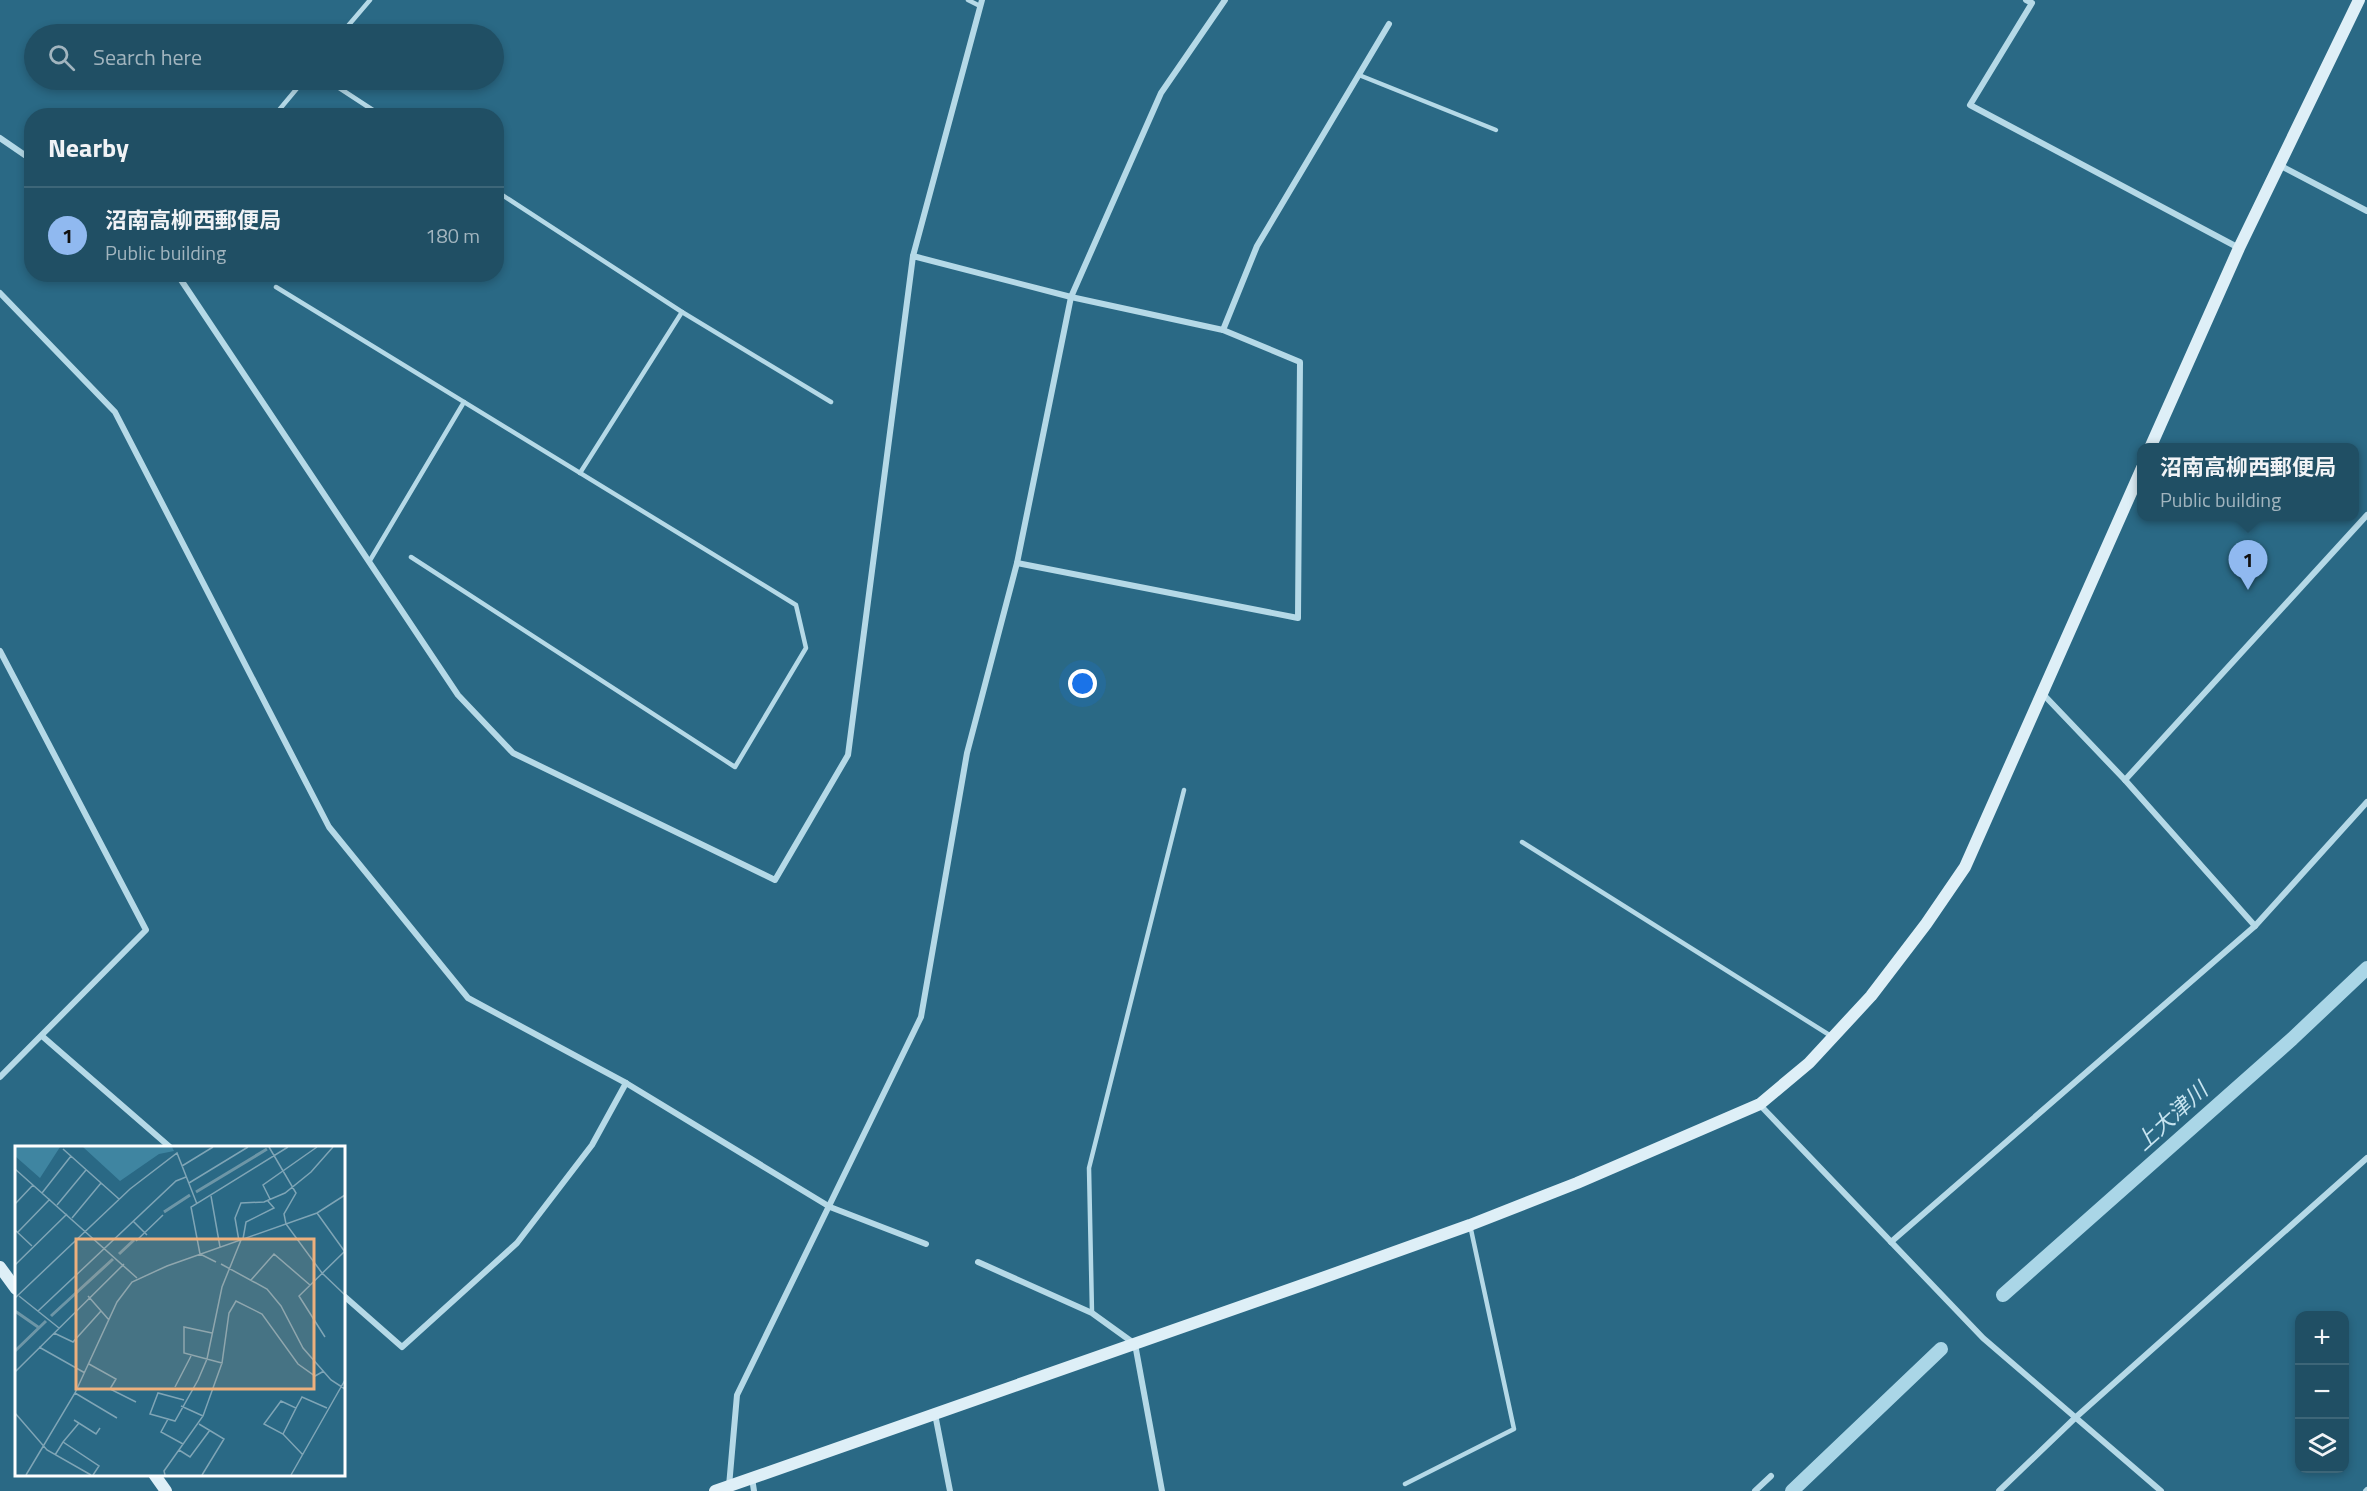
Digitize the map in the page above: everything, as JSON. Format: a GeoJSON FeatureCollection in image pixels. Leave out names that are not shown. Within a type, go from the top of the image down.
{"type":"FeatureCollection","features":[{"type":"Feature","properties":{"kind":"street"},"geometry":{"type":"LineString","coordinates":[[729,1486],[737,1395],[921,1017],[967,753],[1017,563],[1071,297],[1161,93],[1225,0]]}},
{"type":"Feature","properties":{"kind":"street"},"geometry":{"type":"LineString","coordinates":[[2026,0],[2032,3],[1971,105],[2239,248]]}},
{"type":"Feature","properties":{"kind":"street"},"geometry":{"type":"LineString","coordinates":[[2152,443],[2239,248],[2359,0]]}},
{"type":"Feature","properties":{"kind":"street"},"geometry":{"type":"LineString","coordinates":[[182,282],[458,695],[513,753],[776,880],[848,755],[913,256],[981,3]]}},
{"type":"Feature","properties":{"kind":"street"},"geometry":{"type":"LineString","coordinates":[[1223,330],[1257,246],[1389,24]]}},
{"type":"Feature","properties":{"kind":"street"},"geometry":{"type":"LineString","coordinates":[[0,138],[24,154]]}},
{"type":"Feature","properties":{"kind":"street"},"geometry":{"type":"LineString","coordinates":[[2280,165],[2367,211]]}},
{"type":"Feature","properties":{"kind":"street"},"geometry":{"type":"LineString","coordinates":[[913,256],[1071,297],[1223,330],[1300,362],[1298,618],[1017,563]]}},
{"type":"Feature","properties":{"kind":"street"},"geometry":{"type":"LineString","coordinates":[[0,293],[115,412],[329,827],[468,998],[626,1083],[830,1207],[926,1244]]}},
{"type":"Feature","properties":{"kind":"street"},"geometry":{"type":"LineString","coordinates":[[715,1491],[1470,1225],[1576,1183],[1760,1104],[1809,1064],[1871,996],[1926,924],[1965,867],[2137,479]]}},
{"type":"Feature","properties":{"kind":"street"},"geometry":{"type":"LineString","coordinates":[[2125,780],[2367,515]]}},
{"type":"Feature","properties":{"kind":"street"},"geometry":{"type":"LineString","coordinates":[[0,651],[146,930],[0,1077]]}},
{"type":"Feature","properties":{"kind":"street"},"geometry":{"type":"LineString","coordinates":[[2042,692],[2125,780],[2254,926]]}},
{"type":"Feature","properties":{"kind":"street"},"geometry":{"type":"LineString","coordinates":[[1892,1242],[2254,926],[2367,802]]}},
{"type":"Feature","properties":{"kind":"street"},"geometry":{"type":"LineString","coordinates":[[42,1036],[169,1146]]}},
{"type":"Feature","properties":{"kind":"street"},"geometry":{"type":"LineString","coordinates":[[345,1297],[402,1347],[517,1243],[592,1145],[626,1083]]}},
{"type":"Feature","properties":{"kind":"street"},"geometry":{"type":"LineString","coordinates":[[1760,1104],[1983,1338],[2161,1491]]}},
{"type":"Feature","properties":{"kind":"street"},"geometry":{"type":"LineString","coordinates":[[1999,1491],[2075,1418],[2367,1158]]}},
{"type":"Feature","properties":{"kind":"street"},"geometry":{"type":"LineString","coordinates":[[978,1262],[1092,1313],[1135,1344],[1162,1491]]}},
{"type":"Feature","properties":{"kind":"street"},"geometry":{"type":"LineString","coordinates":[[0,1267],[15,1288]]}},
{"type":"Feature","properties":{"kind":"street"},"geometry":{"type":"LineString","coordinates":[[935,1414],[950,1491]]}},
{"type":"Feature","properties":{"kind":"street"},"geometry":{"type":"LineString","coordinates":[[155,1476],[166,1491]]}},
{"type":"Feature","properties":{"kind":"street"},"geometry":{"type":"LineString","coordinates":[[1755,1491],[1771,1476]]}},
{"type":"Feature","properties":{"kind":"street"},"geometry":{"type":"LineString","coordinates":[[752,1478],[754,1491]]}},
{"type":"Feature","properties":{"kind":"lane"},"geometry":{"type":"LineString","coordinates":[[349,24],[369,0]]}},
{"type":"Feature","properties":{"kind":"lane"},"geometry":{"type":"LineString","coordinates":[[968,0],[981,3]]}},
{"type":"Feature","properties":{"kind":"lane"},"geometry":{"type":"LineString","coordinates":[[1359,75],[1496,130]]}},
{"type":"Feature","properties":{"kind":"lane"},"geometry":{"type":"LineString","coordinates":[[281,108],[296,90]]}},
{"type":"Feature","properties":{"kind":"lane"},"geometry":{"type":"LineString","coordinates":[[342,90],[370,108]]}},
{"type":"Feature","properties":{"kind":"lane"},"geometry":{"type":"LineString","coordinates":[[504,195],[682,312],[831,402]]}},
{"type":"Feature","properties":{"kind":"lane"},"geometry":{"type":"LineString","coordinates":[[276,287],[796,605],[806,648],[735,766],[411,557]]}},
{"type":"Feature","properties":{"kind":"lane"},"geometry":{"type":"LineString","coordinates":[[580,473],[682,312]]}},
{"type":"Feature","properties":{"kind":"lane"},"geometry":{"type":"LineString","coordinates":[[369,561],[464,402]]}},
{"type":"Feature","properties":{"kind":"lane"},"geometry":{"type":"LineString","coordinates":[[1092,1313],[1089,1168],[1184,790]]}},
{"type":"Feature","properties":{"kind":"lane"},"geometry":{"type":"LineString","coordinates":[[1522,842],[1833,1037]]}},
{"type":"Feature","properties":{"kind":"lane"},"geometry":{"type":"LineString","coordinates":[[1405,1484],[1514,1429],[1470,1225]]}},
{"type":"Feature","properties":{"kind":"waterway","name":"上大津川"},"geometry":{"type":"LineString","coordinates":[[2003,1295],[2292,1039],[2367,968]]}},
{"type":"Feature","properties":{"kind":"waterway","name":"上大津川"},"geometry":{"type":"LineString","coordinates":[[1792,1491],[1941,1349]]}},
{"type":"Feature","properties":{"kind":"place","name":"沼南高柳西郵便局"},"geometry":{"type":"Point","coordinates":[2248,590]}}]}
